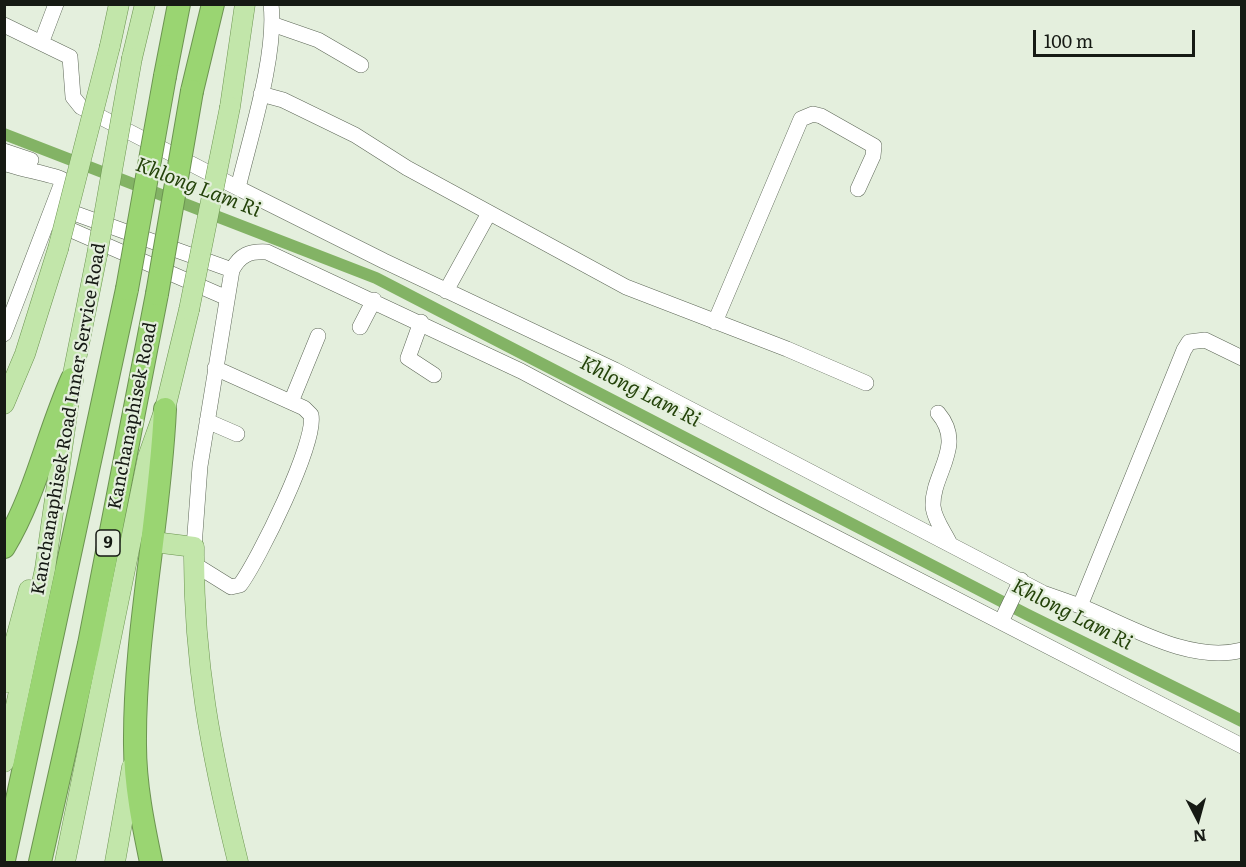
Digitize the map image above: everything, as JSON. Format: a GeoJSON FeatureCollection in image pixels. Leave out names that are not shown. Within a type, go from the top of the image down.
{"type":"FeatureCollection","features":[{"type":"Feature","properties":{"kind":"highway","name":"Kanchanaphisek Road"},"geometry":{"type":"LineString","coordinates":[[4,860],[22,785],[127,289],[179,4]]}},
{"type":"Feature","properties":{"kind":"highway","name":"Kanchanaphisek Road"},"geometry":{"type":"LineString","coordinates":[[40,862],[57,792],[157,294],[192,91],[213,4]]}},
{"type":"Feature","properties":{"kind":"highway"},"geometry":{"type":"LineString","coordinates":[[4,547],[32,493],[54,420],[72,379]]}},
{"type":"Feature","properties":{"kind":"highway"},"geometry":{"type":"LineString","coordinates":[[151,862],[135,747],[139,662],[154,542],[165,409]]}},
{"type":"Feature","properties":{"kind":"main road"},"geometry":{"type":"LineString","coordinates":[[4,404],[25,354],[58,249],[120,4]]}},
{"type":"Feature","properties":{"kind":"main road","name":"Kanchanaphisek Road Inner Service Road"},"geometry":{"type":"LineString","coordinates":[[4,762],[23,683],[57,495],[72,379],[132,58],[145,4]]}},
{"type":"Feature","properties":{"kind":"main road"},"geometry":{"type":"LineString","coordinates":[[65,862],[148,457],[165,409],[189,310],[230,107],[245,4]]}},
{"type":"Feature","properties":{"kind":"main road"},"geometry":{"type":"LineString","coordinates":[[4,387],[25,354]]}},
{"type":"Feature","properties":{"kind":"main road"},"geometry":{"type":"LineString","coordinates":[[4,682],[27,594],[49,537]]}},
{"type":"Feature","properties":{"kind":"main road"},"geometry":{"type":"LineString","coordinates":[[154,542],[194,556],[197,658],[205,717],[238,862]]}},
{"type":"Feature","properties":{"kind":"main road"},"geometry":{"type":"LineString","coordinates":[[115,862],[135,747]]}},
{"type":"Feature","properties":{"kind":"street"},"geometry":{"type":"LineString","coordinates":[[42,41],[56,4]]}},
{"type":"Feature","properties":{"kind":"street"},"geometry":{"type":"LineString","coordinates":[[248,193],[272,24],[271,4]]}},
{"type":"Feature","properties":{"kind":"street"},"geometry":{"type":"LineString","coordinates":[[272,24],[318,40],[361,65]]}},
{"type":"Feature","properties":{"kind":"street"},"geometry":{"type":"LineString","coordinates":[[4,25],[42,41],[69,57],[73,97],[81,107],[446,291],[615,370],[951,544],[1018,585],[1080,606],[1187,651],[1209,654],[1242,650]]}},
{"type":"Feature","properties":{"kind":"street"},"geometry":{"type":"LineString","coordinates":[[261,94],[296,106],[355,135],[407,168],[626,287],[787,349],[867,383]]}},
{"type":"Feature","properties":{"kind":"street"},"geometry":{"type":"LineString","coordinates":[[715,322],[801,120],[813,114],[821,116],[874,146],[873,156],[858,189]]}},
{"type":"Feature","properties":{"kind":"street"},"geometry":{"type":"LineString","coordinates":[[4,151],[31,160]]}},
{"type":"Feature","properties":{"kind":"street"},"geometry":{"type":"LineString","coordinates":[[4,163],[41,175],[62,178],[52,213],[37,244],[4,334]]}},
{"type":"Feature","properties":{"kind":"street"},"geometry":{"type":"LineString","coordinates":[[52,213],[232,270]]}},
{"type":"Feature","properties":{"kind":"street"},"geometry":{"type":"LineString","coordinates":[[52,213],[227,298]]}},
{"type":"Feature","properties":{"kind":"street"},"geometry":{"type":"LineString","coordinates":[[446,291],[489,213]]}},
{"type":"Feature","properties":{"kind":"street"},"geometry":{"type":"LineString","coordinates":[[215,369],[291,402],[311,415],[307,445],[294,480],[243,581],[240,585],[231,587],[194,556],[198,493],[207,421],[215,369],[232,270],[240,257],[248,253],[267,252],[521,370],[775,506],[1002,619],[1242,746]]}},
{"type":"Feature","properties":{"kind":"street"},"geometry":{"type":"LineString","coordinates":[[360,327],[374,300]]}},
{"type":"Feature","properties":{"kind":"street"},"geometry":{"type":"LineString","coordinates":[[421,322],[408,358],[434,375]]}},
{"type":"Feature","properties":{"kind":"street"},"geometry":{"type":"LineString","coordinates":[[291,402],[318,336]]}},
{"type":"Feature","properties":{"kind":"street"},"geometry":{"type":"LineString","coordinates":[[1080,606],[1189,342],[1205,340],[1242,358]]}},
{"type":"Feature","properties":{"kind":"street"},"geometry":{"type":"LineString","coordinates":[[938,413],[944,420],[949,441],[933,505],[951,544]]}},
{"type":"Feature","properties":{"kind":"street"},"geometry":{"type":"LineString","coordinates":[[207,421],[237,434]]}},
{"type":"Feature","properties":{"kind":"street"},"geometry":{"type":"LineString","coordinates":[[1002,619],[1018,585]]}},
{"type":"Feature","properties":{"kind":"waterway","name":"Khlong Lam Ri"},"geometry":{"type":"LineString","coordinates":[[4,134],[376,278],[1026,614],[1242,721]]}}]}
